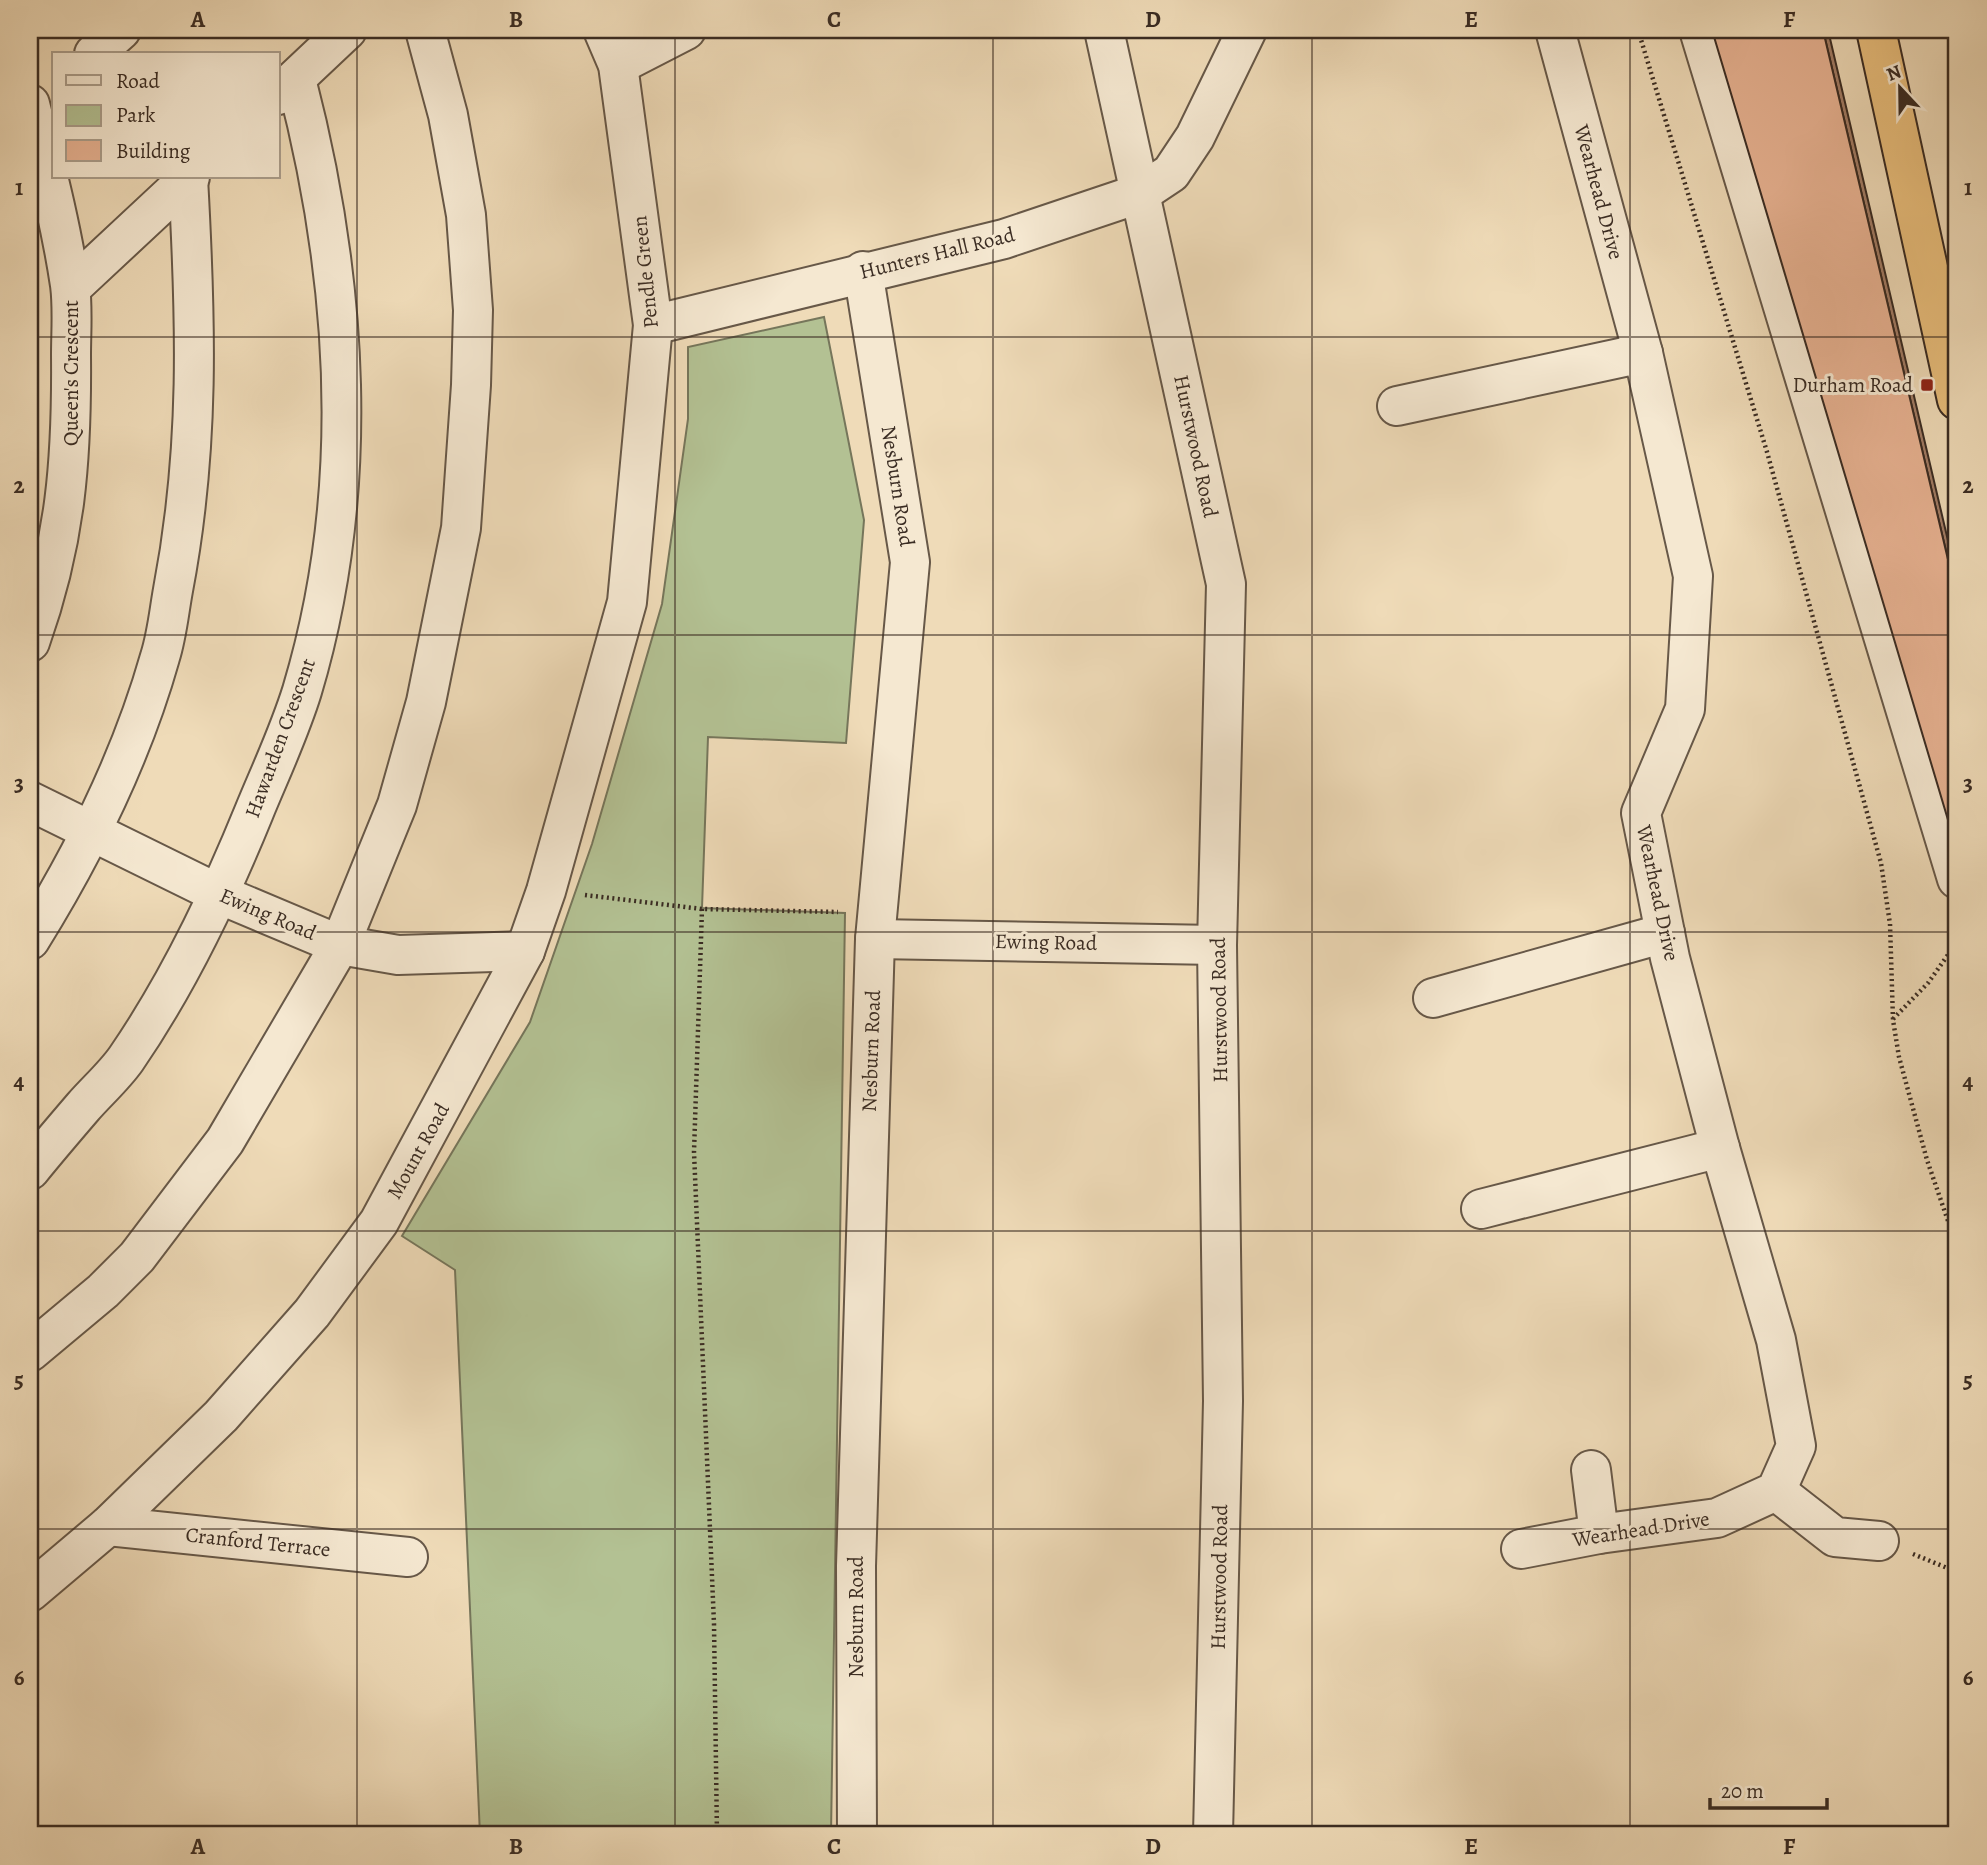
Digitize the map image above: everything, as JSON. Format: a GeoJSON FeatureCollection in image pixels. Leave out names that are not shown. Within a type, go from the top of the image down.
{"type":"FeatureCollection","features":[{"type":"Feature","properties":{"kind":"highway"},"geometry":{"type":"LineString","coordinates":[[1875,30],[1956,394]]}},
{"type":"Feature","properties":{"kind":"street"},"geometry":{"type":"LineString","coordinates":[[96,52],[121,30]]}},
{"type":"Feature","properties":{"kind":"street"},"geometry":{"type":"LineString","coordinates":[[287,87],[347,30]]}},
{"type":"Feature","properties":{"kind":"street"},"geometry":{"type":"LineString","coordinates":[[30,1352],[103,1291],[137,1258],[225,1141],[340,945],[397,805],[426,702],[461,528],[471,385],[472,310],[467,229],[448,116],[425,30]]}},
{"type":"Feature","properties":{"kind":"street","name":"Pendle Green"},"geometry":{"type":"LineString","coordinates":[[603,30],[618,65],[653,325],[627,601]]}},
{"type":"Feature","properties":{"kind":"street"},"geometry":{"type":"LineString","coordinates":[[618,65],[686,30]]}},
{"type":"Feature","properties":{"kind":"street","name":"Hurstwood Road"},"geometry":{"type":"LineString","coordinates":[[1104,30],[1226,584],[1217,945],[1223,1401],[1213,1835]]}},
{"type":"Feature","properties":{"kind":"street","name":"Hunters Hall Road"},"geometry":{"type":"LineString","coordinates":[[653,325],[863,271],[1004,239],[1141,193],[1171,173],[1195,137],[1247,30]]}},
{"type":"Feature","properties":{"kind":"street","name":"Wearhead Drive"},"geometry":{"type":"LineString","coordinates":[[1521,1549],[1599,1534],[1717,1518],[1776,1491],[1796,1446],[1776,1340],[1720,1148],[1665,933],[1641,813],[1685,709],[1693,576],[1643,353],[1555,30]]}},
{"type":"Feature","properties":{"kind":"street"},"geometry":{"type":"LineString","coordinates":[[1699,30],[1957,879]]}},
{"type":"Feature","properties":{"kind":"street","name":"Hawarden Crescent"},"geometry":{"type":"LineString","coordinates":[[30,1170],[125,1061],[158,1009],[220,895],[301,694],[324,607],[336,523],[344,426],[335,284],[314,150],[287,87]]}},
{"type":"Feature","properties":{"kind":"street","name":"Queen's Crescent"},"geometry":{"type":"LineString","coordinates":[[30,642],[48,591],[65,515],[71,452],[71,288],[46,162],[39,102]]}},
{"type":"Feature","properties":{"kind":"street"},"geometry":{"type":"LineString","coordinates":[[71,288],[189,178]]}},
{"type":"Feature","properties":{"kind":"street"},"geometry":{"type":"LineString","coordinates":[[30,940],[90,831],[135,732],[161,655],[187,505],[194,429],[197,325],[189,178]]}},
{"type":"Feature","properties":{"kind":"street","name":"Nesburn Road"},"geometry":{"type":"LineString","coordinates":[[857,1835],[856,1566],[876,926],[910,562],[863,271]]}},
{"type":"Feature","properties":{"kind":"street"},"geometry":{"type":"LineString","coordinates":[[1397,406],[1643,353]]}},
{"type":"Feature","properties":{"kind":"street","name":"Mount Road"},"geometry":{"type":"LineString","coordinates":[[30,1592],[108,1526],[230,1406],[312,1313],[379,1222],[525,951],[546,891],[627,601]]}},
{"type":"Feature","properties":{"kind":"street","name":"Ewing Road"},"geometry":{"type":"LineString","coordinates":[[30,801],[220,895],[340,945],[398,955],[525,951]]}},
{"type":"Feature","properties":{"kind":"street","name":"Ewing Road"},"geometry":{"type":"LineString","coordinates":[[876,926],[1217,945]]}},
{"type":"Feature","properties":{"kind":"street"},"geometry":{"type":"LineString","coordinates":[[1433,998],[1665,933]]}},
{"type":"Feature","properties":{"kind":"street"},"geometry":{"type":"LineString","coordinates":[[1480,1209],[1720,1148]]}},
{"type":"Feature","properties":{"kind":"street"},"geometry":{"type":"LineString","coordinates":[[1591,1470],[1599,1534]]}},
{"type":"Feature","properties":{"kind":"street"},"geometry":{"type":"LineString","coordinates":[[1776,1491],[1835,1537],[1879,1541]]}},
{"type":"Feature","properties":{"kind":"street","name":"Cranford Terrace"},"geometry":{"type":"LineString","coordinates":[[108,1526],[408,1557]]}},
{"type":"Feature","properties":{"kind":"path"},"geometry":{"type":"LineString","coordinates":[[1637,30],[1767,452],[1881,863],[1891,925],[1893,1020],[1899,1057],[1927,1160],[1957,1247]]}},
{"type":"Feature","properties":{"kind":"path"},"geometry":{"type":"LineString","coordinates":[[546,891],[876,926]]}},
{"type":"Feature","properties":{"kind":"path"},"geometry":{"type":"LineString","coordinates":[[702,909],[694,1152],[714,1624],[717,1835]]}},
{"type":"Feature","properties":{"kind":"path"},"geometry":{"type":"LineString","coordinates":[[1893,1020],[1928,983],[1957,942]]}},
{"type":"Feature","properties":{"kind":"path"},"geometry":{"type":"LineString","coordinates":[[1879,1541],[1957,1572]]}},
{"type":"Feature","properties":{"kind":"green space"},"geometry":{"type":"Polygon","coordinates":[[[824,317],[864,520],[846,743],[708,737],[702,908],[845,913],[831,1835],[480,1835],[455,1270],[402,1236],[530,1022],[592,844],[662,604],[688,419],[688,347],[824,317]]]}},
{"type":"Feature","properties":{"kind":"building"},"geometry":{"type":"Polygon","coordinates":[[[1712,30],[1823,30],[1957,592],[1957,850],[1712,30]]]}},
{"type":"Feature","properties":{"kind":"place","name":"Durham Road"},"geometry":{"type":"Point","coordinates":[1927,385]}}]}
